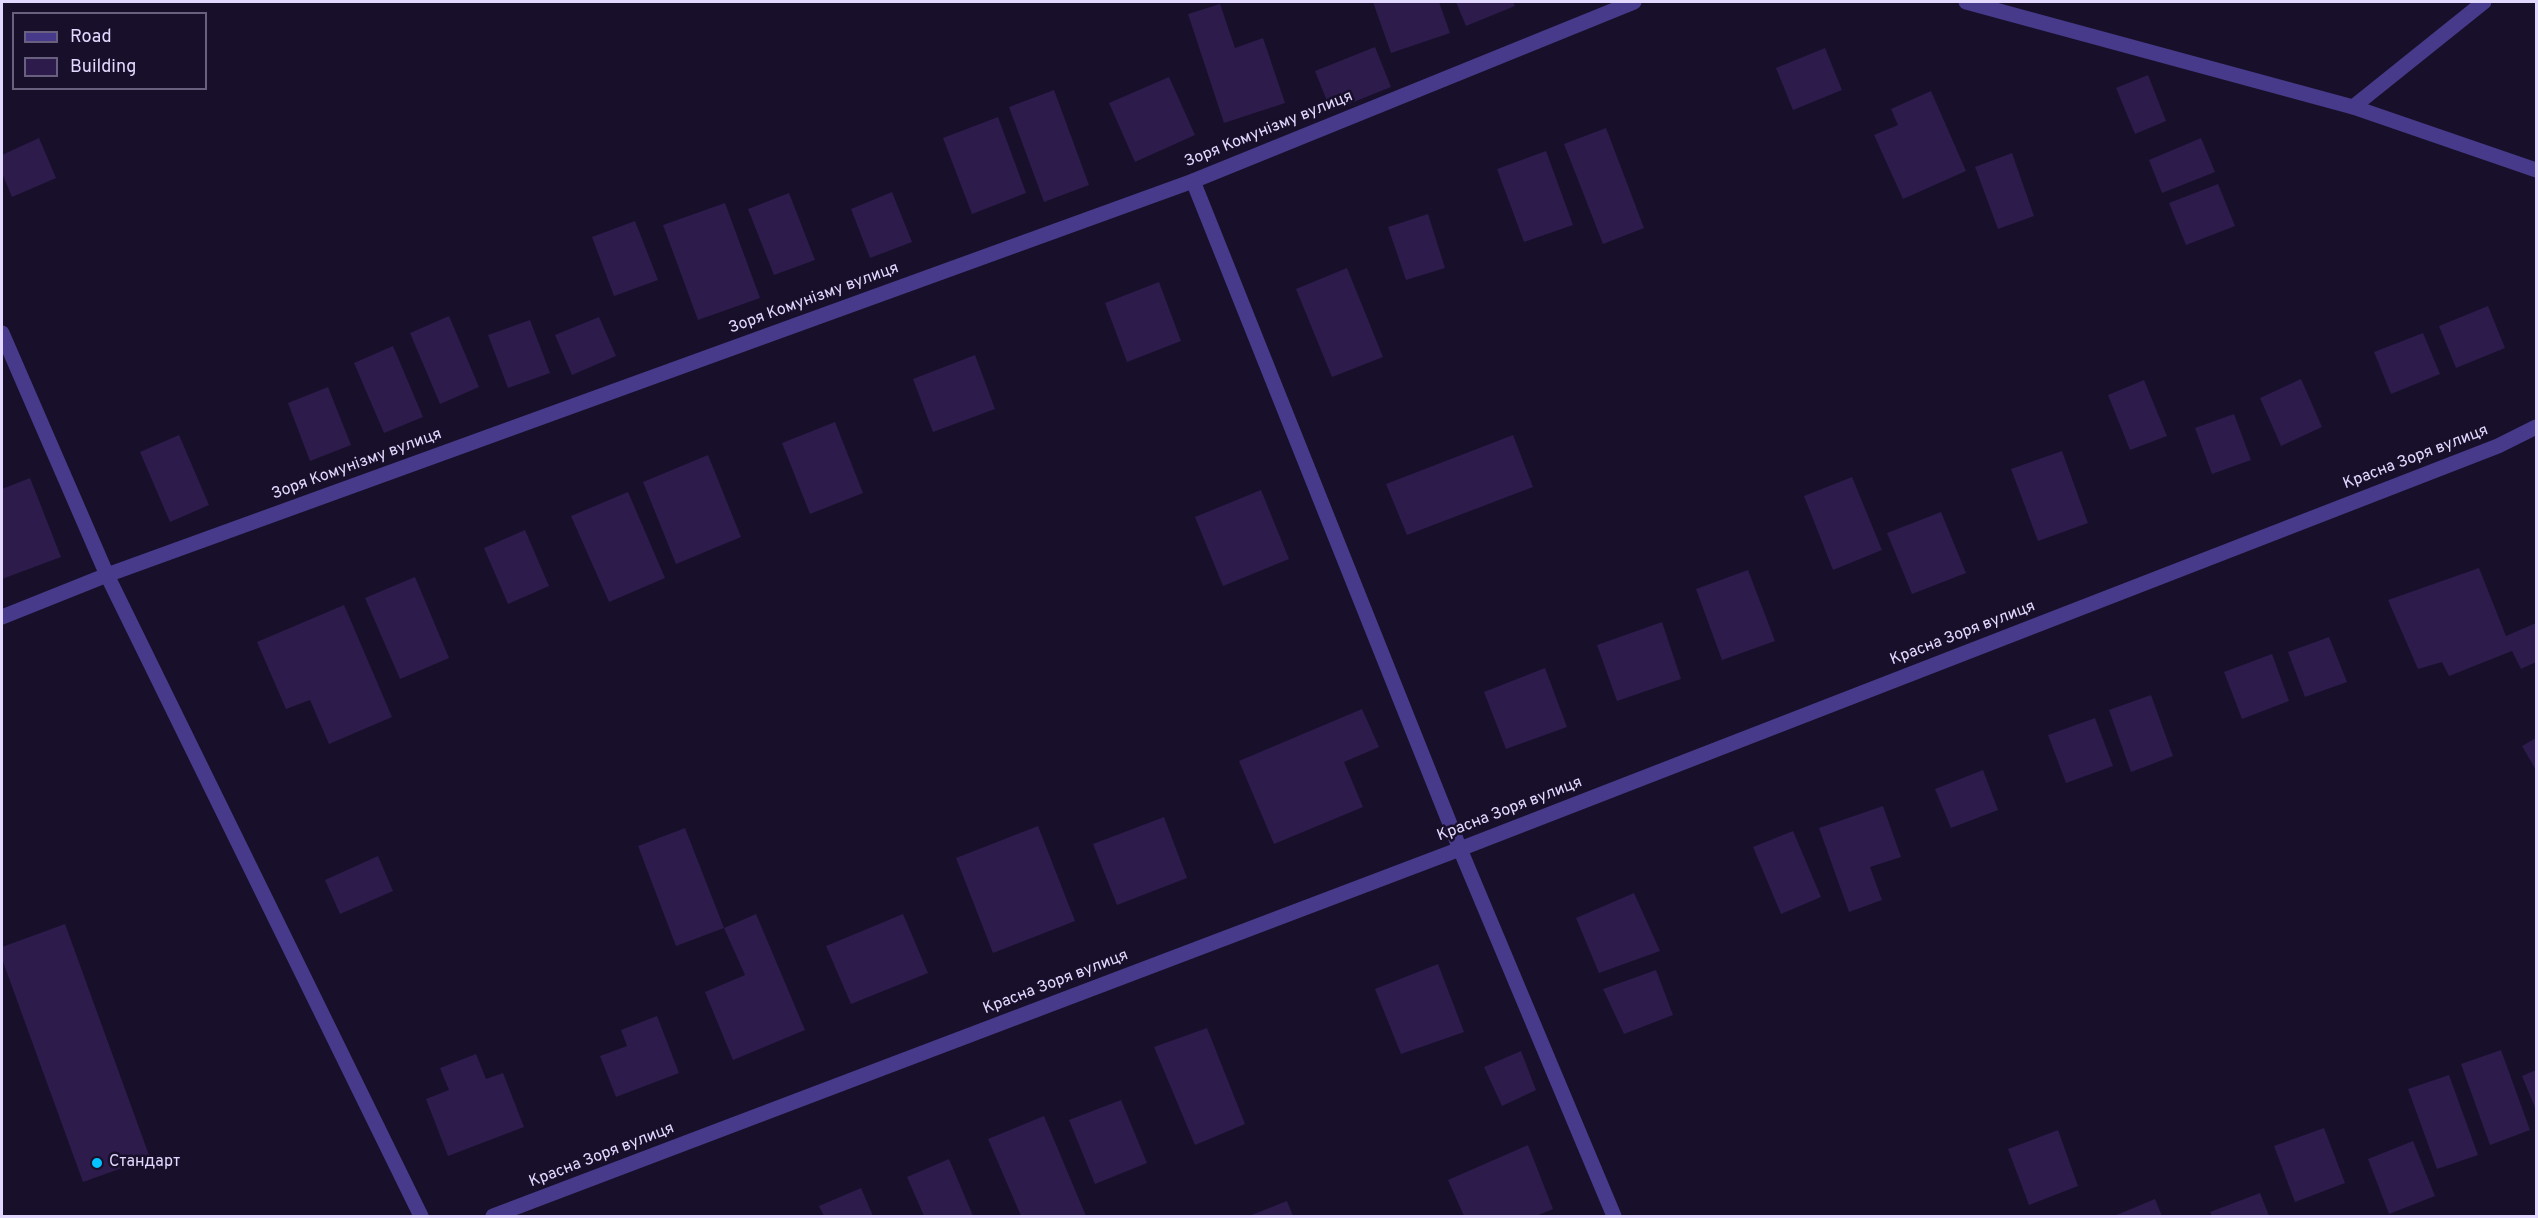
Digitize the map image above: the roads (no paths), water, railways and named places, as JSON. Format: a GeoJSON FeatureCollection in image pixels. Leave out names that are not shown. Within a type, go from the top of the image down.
{"type":"FeatureCollection","features":[{"type":"Feature","properties":{"kind":"street","name":"Зоря Комунізму вулиця"},"geometry":{"type":"LineString","coordinates":[[2,618],[107,575],[1193,181],[1634,2]]}},
{"type":"Feature","properties":{"kind":"street"},"geometry":{"type":"LineString","coordinates":[[1966,2],[2353,107],[2536,171]]}},
{"type":"Feature","properties":{"kind":"street"},"geometry":{"type":"LineString","coordinates":[[2353,107],[2484,2]]}},
{"type":"Feature","properties":{"kind":"street"},"geometry":{"type":"LineString","coordinates":[[1193,181],[1460,849],[1614,1216]]}},
{"type":"Feature","properties":{"kind":"street"},"geometry":{"type":"LineString","coordinates":[[2,333],[107,575],[422,1216]]}},
{"type":"Feature","properties":{"kind":"street","name":"Красна Зоря вулиця"},"geometry":{"type":"LineString","coordinates":[[493,1216],[1460,849],[2498,446],[2536,427]]}},
{"type":"Feature","properties":{"kind":"place","name":"Стандарт"},"geometry":{"type":"Point","coordinates":[97,1163]}}]}
